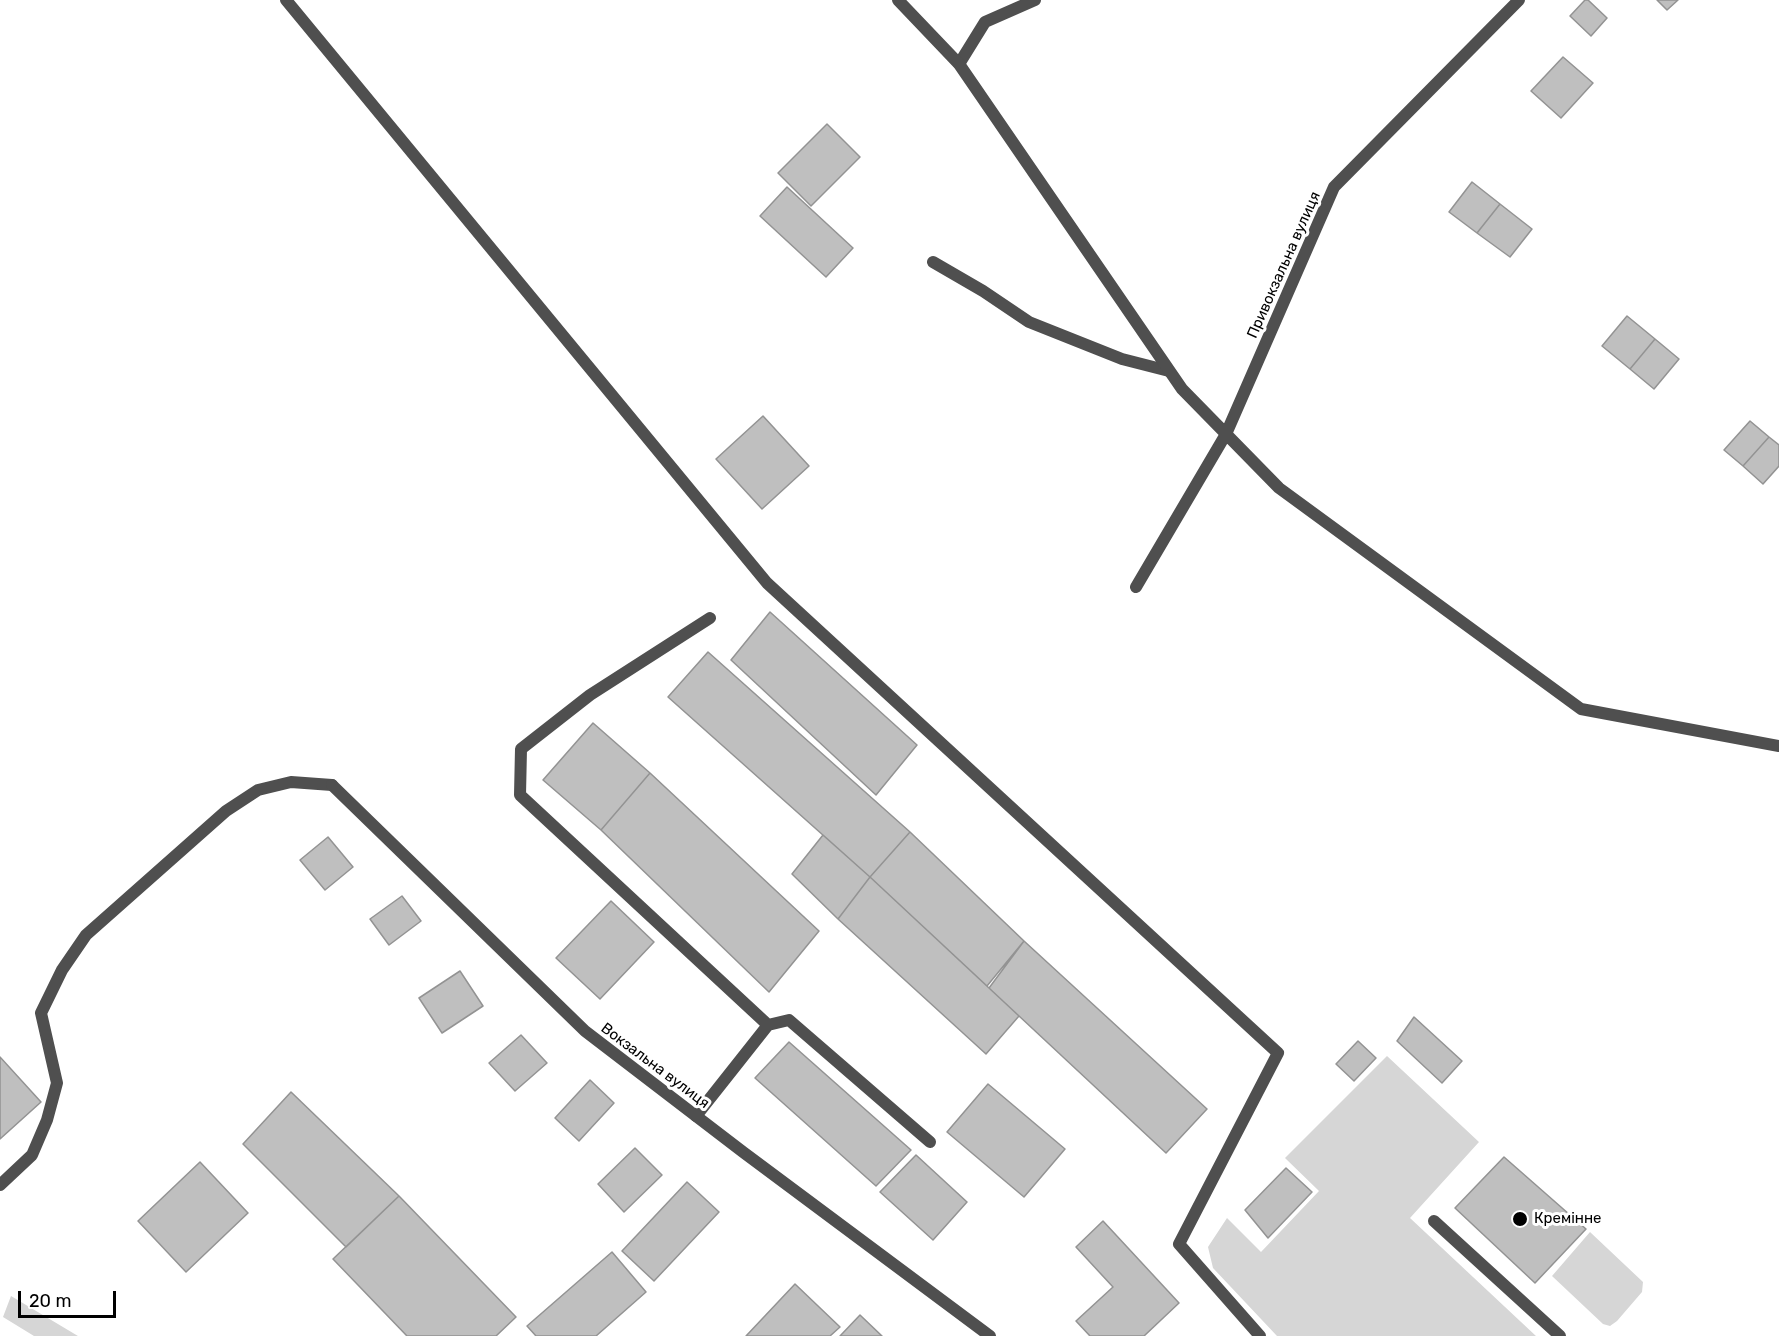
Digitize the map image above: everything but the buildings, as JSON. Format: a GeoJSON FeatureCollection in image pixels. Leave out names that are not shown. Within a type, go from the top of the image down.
{"type":"FeatureCollection","features":[{"type":"Feature","properties":{"kind":"street"},"geometry":{"type":"LineString","coordinates":[[286,0],[766,583],[1278,1053],[1179,1244],[1260,1336]]}},
{"type":"Feature","properties":{"kind":"street"},"geometry":{"type":"LineString","coordinates":[[898,0],[959,64],[1182,389],[1279,488],[1581,709],[1779,746]]}},
{"type":"Feature","properties":{"kind":"street"},"geometry":{"type":"LineString","coordinates":[[959,64],[986,22],[1035,0]]}},
{"type":"Feature","properties":{"kind":"street","name":"Привокзальна вулиця"},"geometry":{"type":"LineString","coordinates":[[1136,587],[1226,434],[1334,187],[1520,0]]}},
{"type":"Feature","properties":{"kind":"street"},"geometry":{"type":"LineString","coordinates":[[933,262],[983,291],[1029,322],[1122,359],[1169,371]]}},
{"type":"Feature","properties":{"kind":"street"},"geometry":{"type":"LineString","coordinates":[[710,618],[590,695],[520,749],[520,795],[768,1025]]}},
{"type":"Feature","properties":{"kind":"street","name":"Вокзальна вулиця"},"geometry":{"type":"LineString","coordinates":[[0,1185],[32,1155],[47,1120],[57,1083],[40,1013],[62,970],[86,936],[226,811],[258,790],[291,782],[332,785],[585,1031],[990,1336]]}},
{"type":"Feature","properties":{"kind":"street"},"geometry":{"type":"LineString","coordinates":[[696,1116],[768,1025],[789,1020],[930,1142]]}},
{"type":"Feature","properties":{"kind":"street"},"geometry":{"type":"LineString","coordinates":[[1434,1221],[1560,1336]]}},
{"type":"Feature","properties":{"kind":"shaded area"},"geometry":{"type":"Polygon","coordinates":[[[1387,1056],[1479,1142],[1410,1218],[1536,1336],[1277,1336],[1213,1268],[1208,1247],[1227,1218],[1261,1252],[1319,1191],[1285,1158],[1387,1056]]]}},
{"type":"Feature","properties":{"kind":"shaded area"},"geometry":{"type":"Polygon","coordinates":[[[1590,1232],[1643,1282],[1642,1292],[1610,1326],[1603,1324],[1552,1276],[1590,1232]]]}},
{"type":"Feature","properties":{"kind":"shaded area"},"geometry":{"type":"Polygon","coordinates":[[[11,1296],[78,1336],[34,1336],[3,1317],[11,1296]]]}},
{"type":"Feature","properties":{"kind":"place","name":"Кремінне"},"geometry":{"type":"Point","coordinates":[1520,1219]}}]}
